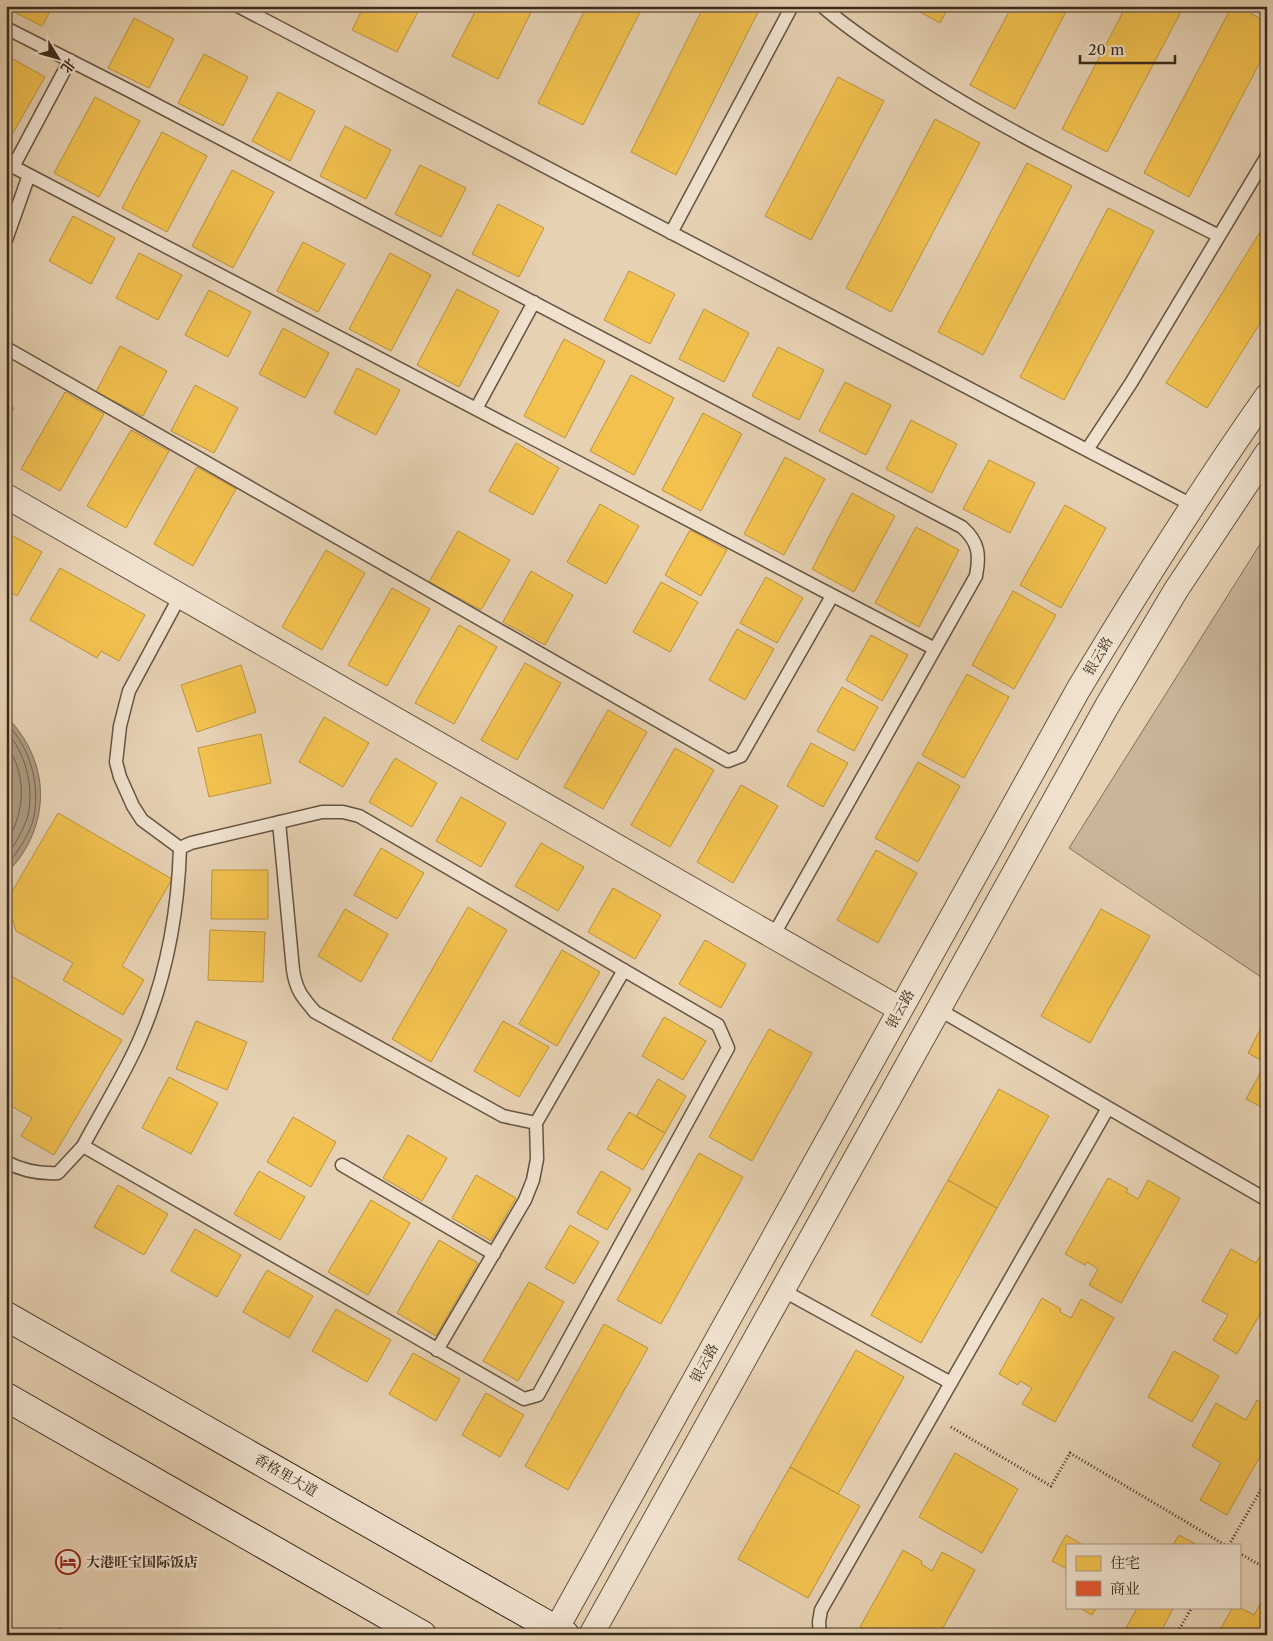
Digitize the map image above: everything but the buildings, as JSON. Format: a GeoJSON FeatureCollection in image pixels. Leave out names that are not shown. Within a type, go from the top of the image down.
{"type":"FeatureCollection","features":[{"type":"Feature","properties":{"kind":"main road","name":"香格里大道"},"geometry":{"type":"LineString","coordinates":[[6,1316],[558,1633]]}},
{"type":"Feature","properties":{"kind":"main road"},"geometry":{"type":"LineString","coordinates":[[6,1397],[422,1635]]}},
{"type":"Feature","properties":{"kind":"street","name":"银云路"},"geometry":{"type":"LineString","coordinates":[[558,1633],[900,1009],[1078,690],[1192,505],[1267,396]]}},
{"type":"Feature","properties":{"kind":"street"},"geometry":{"type":"LineString","coordinates":[[591,1635],[1112,697],[1176,590],[1267,453]]}},
{"type":"Feature","properties":{"kind":"street"},"geometry":{"type":"LineString","coordinates":[[6,496],[900,1009]]}},
{"type":"Feature","properties":{"kind":"lane"},"geometry":{"type":"LineString","coordinates":[[238,6],[1192,505]]}},
{"type":"Feature","properties":{"kind":"lane"},"geometry":{"type":"LineString","coordinates":[[671,233],[792,6]]}},
{"type":"Feature","properties":{"kind":"lane"},"geometry":{"type":"LineString","coordinates":[[822,6],[875,46],[924,79],[992,120],[1219,236]]}},
{"type":"Feature","properties":{"kind":"lane"},"geometry":{"type":"LineString","coordinates":[[6,28],[534,302],[962,527],[969,533],[978,550],[979,558],[976,576],[773,936]]}},
{"type":"Feature","properties":{"kind":"lane"},"geometry":{"type":"LineString","coordinates":[[70,60],[10,165],[935,649]]}},
{"type":"Feature","properties":{"kind":"lane"},"geometry":{"type":"LineString","coordinates":[[1088,450],[1131,383],[1267,156]]}},
{"type":"Feature","properties":{"kind":"lane"},"geometry":{"type":"LineString","coordinates":[[6,240],[30,175]]}},
{"type":"Feature","properties":{"kind":"lane"},"geometry":{"type":"LineString","coordinates":[[476,409],[534,302]]}},
{"type":"Feature","properties":{"kind":"lane"},"geometry":{"type":"LineString","coordinates":[[7,347],[728,761],[741,756],[832,596]]}},
{"type":"Feature","properties":{"kind":"lane"},"geometry":{"type":"LineString","coordinates":[[180,596],[129,691],[120,726],[116,762],[120,777],[133,806],[142,820],[180,848]]}},
{"type":"Feature","properties":{"kind":"lane"},"geometry":{"type":"LineString","coordinates":[[83,1146],[524,1400],[538,1395],[728,1048],[718,1025],[359,816],[343,812],[322,812],[191,842],[180,848]]}},
{"type":"Feature","properties":{"kind":"lane"},"geometry":{"type":"LineString","coordinates":[[279,822],[293,970],[295,984],[300,996],[315,1012],[503,1116],[536,1123]]}},
{"type":"Feature","properties":{"kind":"lane"},"geometry":{"type":"LineString","coordinates":[[6,1162],[20,1169],[32,1172],[45,1174],[58,1172],[83,1146],[138,1042],[155,999],[168,952],[176,905],[180,848]]}},
{"type":"Feature","properties":{"kind":"lane"},"geometry":{"type":"LineString","coordinates":[[437,1350],[525,1200],[533,1180],[537,1159],[536,1123],[624,970]]}},
{"type":"Feature","properties":{"kind":"lane"},"geometry":{"type":"LineString","coordinates":[[938,1009],[1267,1200]]}},
{"type":"Feature","properties":{"kind":"lane"},"geometry":{"type":"LineString","coordinates":[[820,1635],[819,1622],[821,1610],[1108,1108]]}},
{"type":"Feature","properties":{"kind":"lane"},"geometry":{"type":"LineString","coordinates":[[342,1165],[494,1254]]}},
{"type":"Feature","properties":{"kind":"lane"},"geometry":{"type":"LineString","coordinates":[[782,1290],[951,1383]]}},
{"type":"Feature","properties":{"kind":"path"},"geometry":{"type":"LineString","coordinates":[[932,1416],[1051,1486],[1070,1453],[1225,1544]]}},
{"type":"Feature","properties":{"kind":"path"},"geometry":{"type":"LineString","coordinates":[[1228,1544],[1267,1479]]}},
{"type":"Feature","properties":{"kind":"path"},"geometry":{"type":"LineString","coordinates":[[1240,1554],[1267,1569]]}},
{"type":"Feature","properties":{"kind":"path"},"geometry":{"type":"LineString","coordinates":[[1176,1635],[1191,1608]]}},
{"type":"Feature","properties":{"kind":"shaded area"},"geometry":{"type":"Polygon","coordinates":[[[1267,533],[1267,981],[1069,848],[1267,533]]]}},
{"type":"Feature","properties":{"kind":"water"},"geometry":{"type":"Polygon","coordinates":[[[6,716],[19,731],[29,747],[36,764],[40,782],[40,799],[38,818],[32,835],[21,856],[6,874],[6,716]]]}},
{"type":"Feature","properties":{"kind":"place","name":"大港旺宝国际饭店"},"geometry":{"type":"Point","coordinates":[68,1562]}}]}
